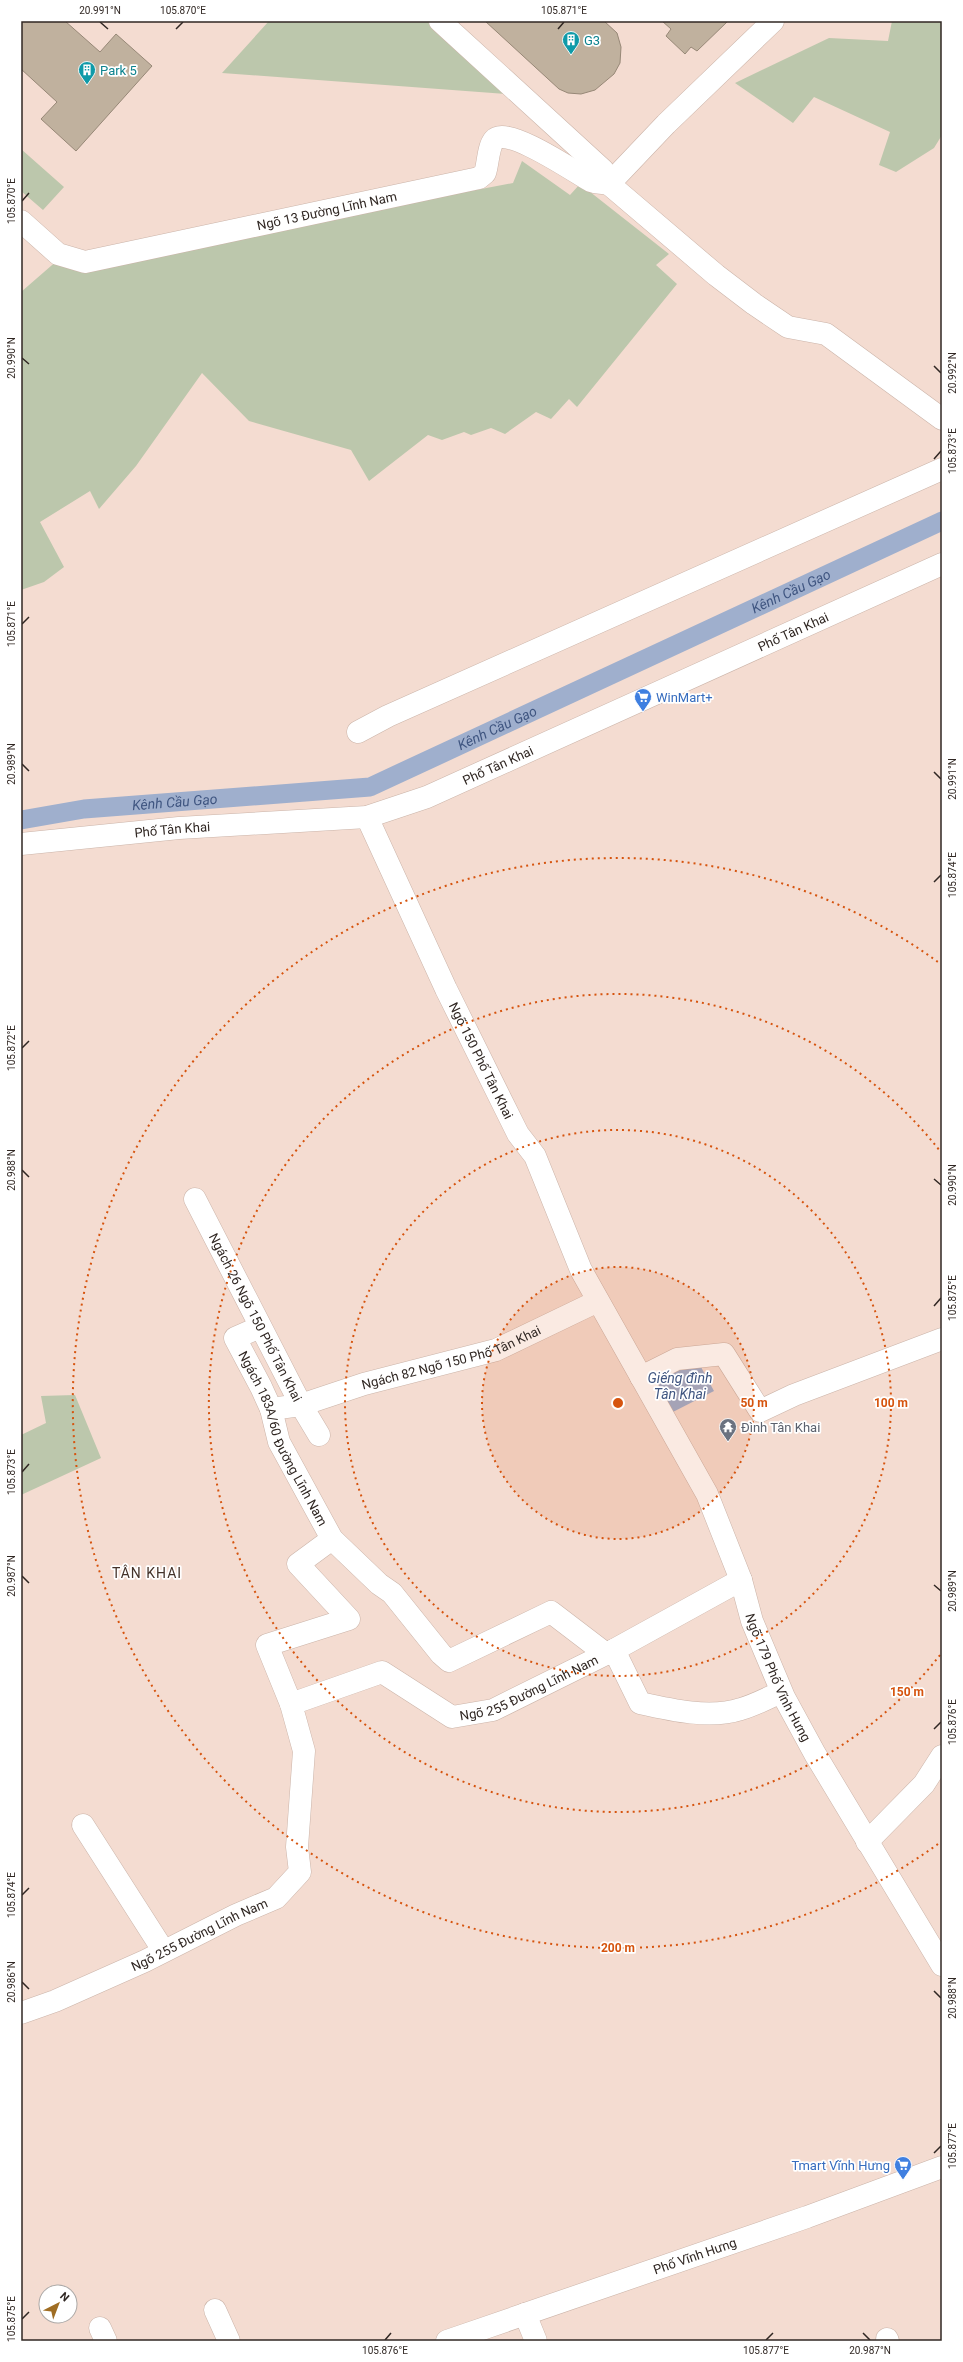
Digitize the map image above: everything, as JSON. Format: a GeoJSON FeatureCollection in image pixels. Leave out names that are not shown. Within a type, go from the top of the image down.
{"type":"FeatureCollection","features":[{"type":"Feature","properties":{"kind":"street"},"geometry":{"type":"LineString","coordinates":[[440,21],[603,170],[609,184],[716,275],[754,304],[788,327],[826,334],[942,419]]}},
{"type":"Feature","properties":{"kind":"street"},"geometry":{"type":"LineString","coordinates":[[609,184],[666,124],[773,21]]}},
{"type":"Feature","properties":{"kind":"street","name":"Ngõ 13 Đường Lĩnh Nam"},"geometry":{"type":"LineString","coordinates":[[21,221],[58,254],[85,262],[479,178],[485,173],[492,145],[494,140],[499,137],[505,137],[532,147],[593,181],[609,184]]}},
{"type":"Feature","properties":{"kind":"street"},"geometry":{"type":"LineString","coordinates":[[358,732],[388,716],[942,469]]}},
{"type":"Feature","properties":{"kind":"street","name":"Phố Tân Khai"},"geometry":{"type":"LineString","coordinates":[[21,844],[179,828],[367,818],[427,798],[942,564]]}},
{"type":"Feature","properties":{"kind":"street","name":"Ngõ 150 Phố Tân Khai"},"geometry":{"type":"LineString","coordinates":[[367,818],[446,989],[518,1134],[535,1156],[581,1270],[598,1301]]}},
{"type":"Feature","properties":{"kind":"street","name":"Ngách 26 Ngõ 150 Phố Tân Khai"},"geometry":{"type":"LineString","coordinates":[[195,1199],[260,1327],[301,1405],[319,1435]]}},
{"type":"Feature","properties":{"kind":"street","name":"Ngõ 179 Phố Vĩnh Hưng"},"geometry":{"type":"LineString","coordinates":[[598,1301],[707,1494],[740,1580],[752,1621],[781,1692],[867,1842],[942,1965]]}},
{"type":"Feature","properties":{"kind":"street","name":"Ngách 82 Ngõ 150 Phố Tân Khai"},"geometry":{"type":"LineString","coordinates":[[271,1409],[301,1405],[364,1384],[496,1350],[598,1301]]}},
{"type":"Feature","properties":{"kind":"street","name":"Ngách 183A/60 Đường Lĩnh Nam"},"geometry":{"type":"LineString","coordinates":[[260,1327],[235,1338],[271,1409],[279,1442],[332,1539],[379,1584],[392,1593],[448,1661],[552,1612],[610,1652]]}},
{"type":"Feature","properties":{"kind":"street"},"geometry":{"type":"LineString","coordinates":[[641,1377],[677,1359],[724,1354],[760,1411],[794,1395],[942,1339]]}},
{"type":"Feature","properties":{"kind":"street","name":"Ngõ 255 Đường Lĩnh Nam"},"geometry":{"type":"LineString","coordinates":[[21,2013],[84,1988],[145,1961],[163,1950],[236,1915],[276,1898],[300,1872],[297,1847],[304,1751],[291,1704],[267,1645],[349,1619],[298,1564],[332,1539]]}},
{"type":"Feature","properties":{"kind":"street","name":"Ngõ 255 Đường Lĩnh Nam"},"geometry":{"type":"LineString","coordinates":[[291,1704],[382,1672],[452,1717],[493,1710],[610,1652],[740,1580]]}},
{"type":"Feature","properties":{"kind":"street"},"geometry":{"type":"LineString","coordinates":[[610,1652],[640,1703],[663,1708],[718,1713],[741,1709],[781,1692]]}},
{"type":"Feature","properties":{"kind":"street"},"geometry":{"type":"LineString","coordinates":[[867,1842],[924,1784],[942,1756]]}},
{"type":"Feature","properties":{"kind":"street"},"geometry":{"type":"LineString","coordinates":[[84,1825],[163,1950]]}},
{"type":"Feature","properties":{"kind":"street","name":"Phố Vĩnh Hưng"},"geometry":{"type":"LineString","coordinates":[[447,2341],[807,2217],[942,2167]]}},
{"type":"Feature","properties":{"kind":"street"},"geometry":{"type":"LineString","coordinates":[[215,2310],[229,2341]]}},
{"type":"Feature","properties":{"kind":"street"},"geometry":{"type":"LineString","coordinates":[[525,2314],[536,2341]]}},
{"type":"Feature","properties":{"kind":"green space"},"geometry":{"type":"Polygon","coordinates":[[[269,21],[427,21],[506,94],[222,73],[269,21]]]}},
{"type":"Feature","properties":{"kind":"green space"},"geometry":{"type":"Polygon","coordinates":[[[892,21],[942,21],[942,135],[934,148],[896,172],[879,165],[890,132],[814,97],[793,123],[735,83],[829,38],[888,41],[892,21]]]}},
{"type":"Feature","properties":{"kind":"green space"},"geometry":{"type":"Polygon","coordinates":[[[21,149],[64,187],[43,210],[21,191],[21,149]]]}},
{"type":"Feature","properties":{"kind":"green space"},"geometry":{"type":"Polygon","coordinates":[[[522,161],[570,195],[580,184],[669,254],[656,265],[677,284],[577,407],[569,399],[551,419],[536,412],[505,434],[491,428],[471,435],[464,432],[442,440],[428,435],[369,481],[351,450],[249,421],[202,373],[136,466],[99,509],[90,491],[40,522],[64,567],[44,582],[21,590],[21,292],[59,259],[85,265],[513,183],[522,161]]]}},
{"type":"Feature","properties":{"kind":"green space"},"geometry":{"type":"Polygon","coordinates":[[[75,1395],[101,1458],[21,1495],[21,1435],[46,1423],[41,1396],[75,1395]]]}},
{"type":"Feature","properties":{"kind":"water","name":"Giếng đình Tân Khai"},"geometry":{"type":"Polygon","coordinates":[[[671,1367],[701,1367],[714,1391],[669,1414],[657,1388],[662,1374],[671,1367]]]}},
{"type":"Feature","properties":{"kind":"building","name":"Park 5"},"geometry":{"type":"Polygon","coordinates":[[[21,21],[65,21],[100,52],[116,34],[152,66],[76,151],[41,119],[57,102],[21,69],[21,21]]]}},
{"type":"Feature","properties":{"kind":"building","name":"G3"},"geometry":{"type":"Polygon","coordinates":[[[485,21],[604,21],[617,33],[621,47],[620,63],[614,74],[595,90],[581,94],[568,93],[559,89],[485,21]]]}},
{"type":"Feature","properties":{"kind":"building"},"geometry":{"type":"Polygon","coordinates":[[[662,21],[728,21],[697,51],[691,47],[685,54],[666,36],[671,29],[662,21]]]}},
{"type":"Feature","properties":{"kind":"waterway","name":"Kênh Cầu Gạo"},"geometry":{"type":"LineString","coordinates":[[21,820],[84,809],[370,787],[942,521]]}},
{"type":"Feature","properties":{"kind":"place","name":"G3"},"geometry":{"type":"Point","coordinates":[571,55]}},
{"type":"Feature","properties":{"kind":"place","name":"Park 5"},"geometry":{"type":"Point","coordinates":[87,85]}},
{"type":"Feature","properties":{"kind":"place","name":"WinMart+"},"geometry":{"type":"Point","coordinates":[643,712]}},
{"type":"Feature","properties":{"kind":"place","name":"Đình Tân Khai"},"geometry":{"type":"Point","coordinates":[728,1442]}},
{"type":"Feature","properties":{"kind":"place","name":"Tmart Vĩnh Hưng"},"geometry":{"type":"Point","coordinates":[903,2180]}},
{"type":"Feature","properties":{"kind":"district","name":"TÂN KHAI"},"geometry":{"type":"Point","coordinates":[147,1573]}}]}
